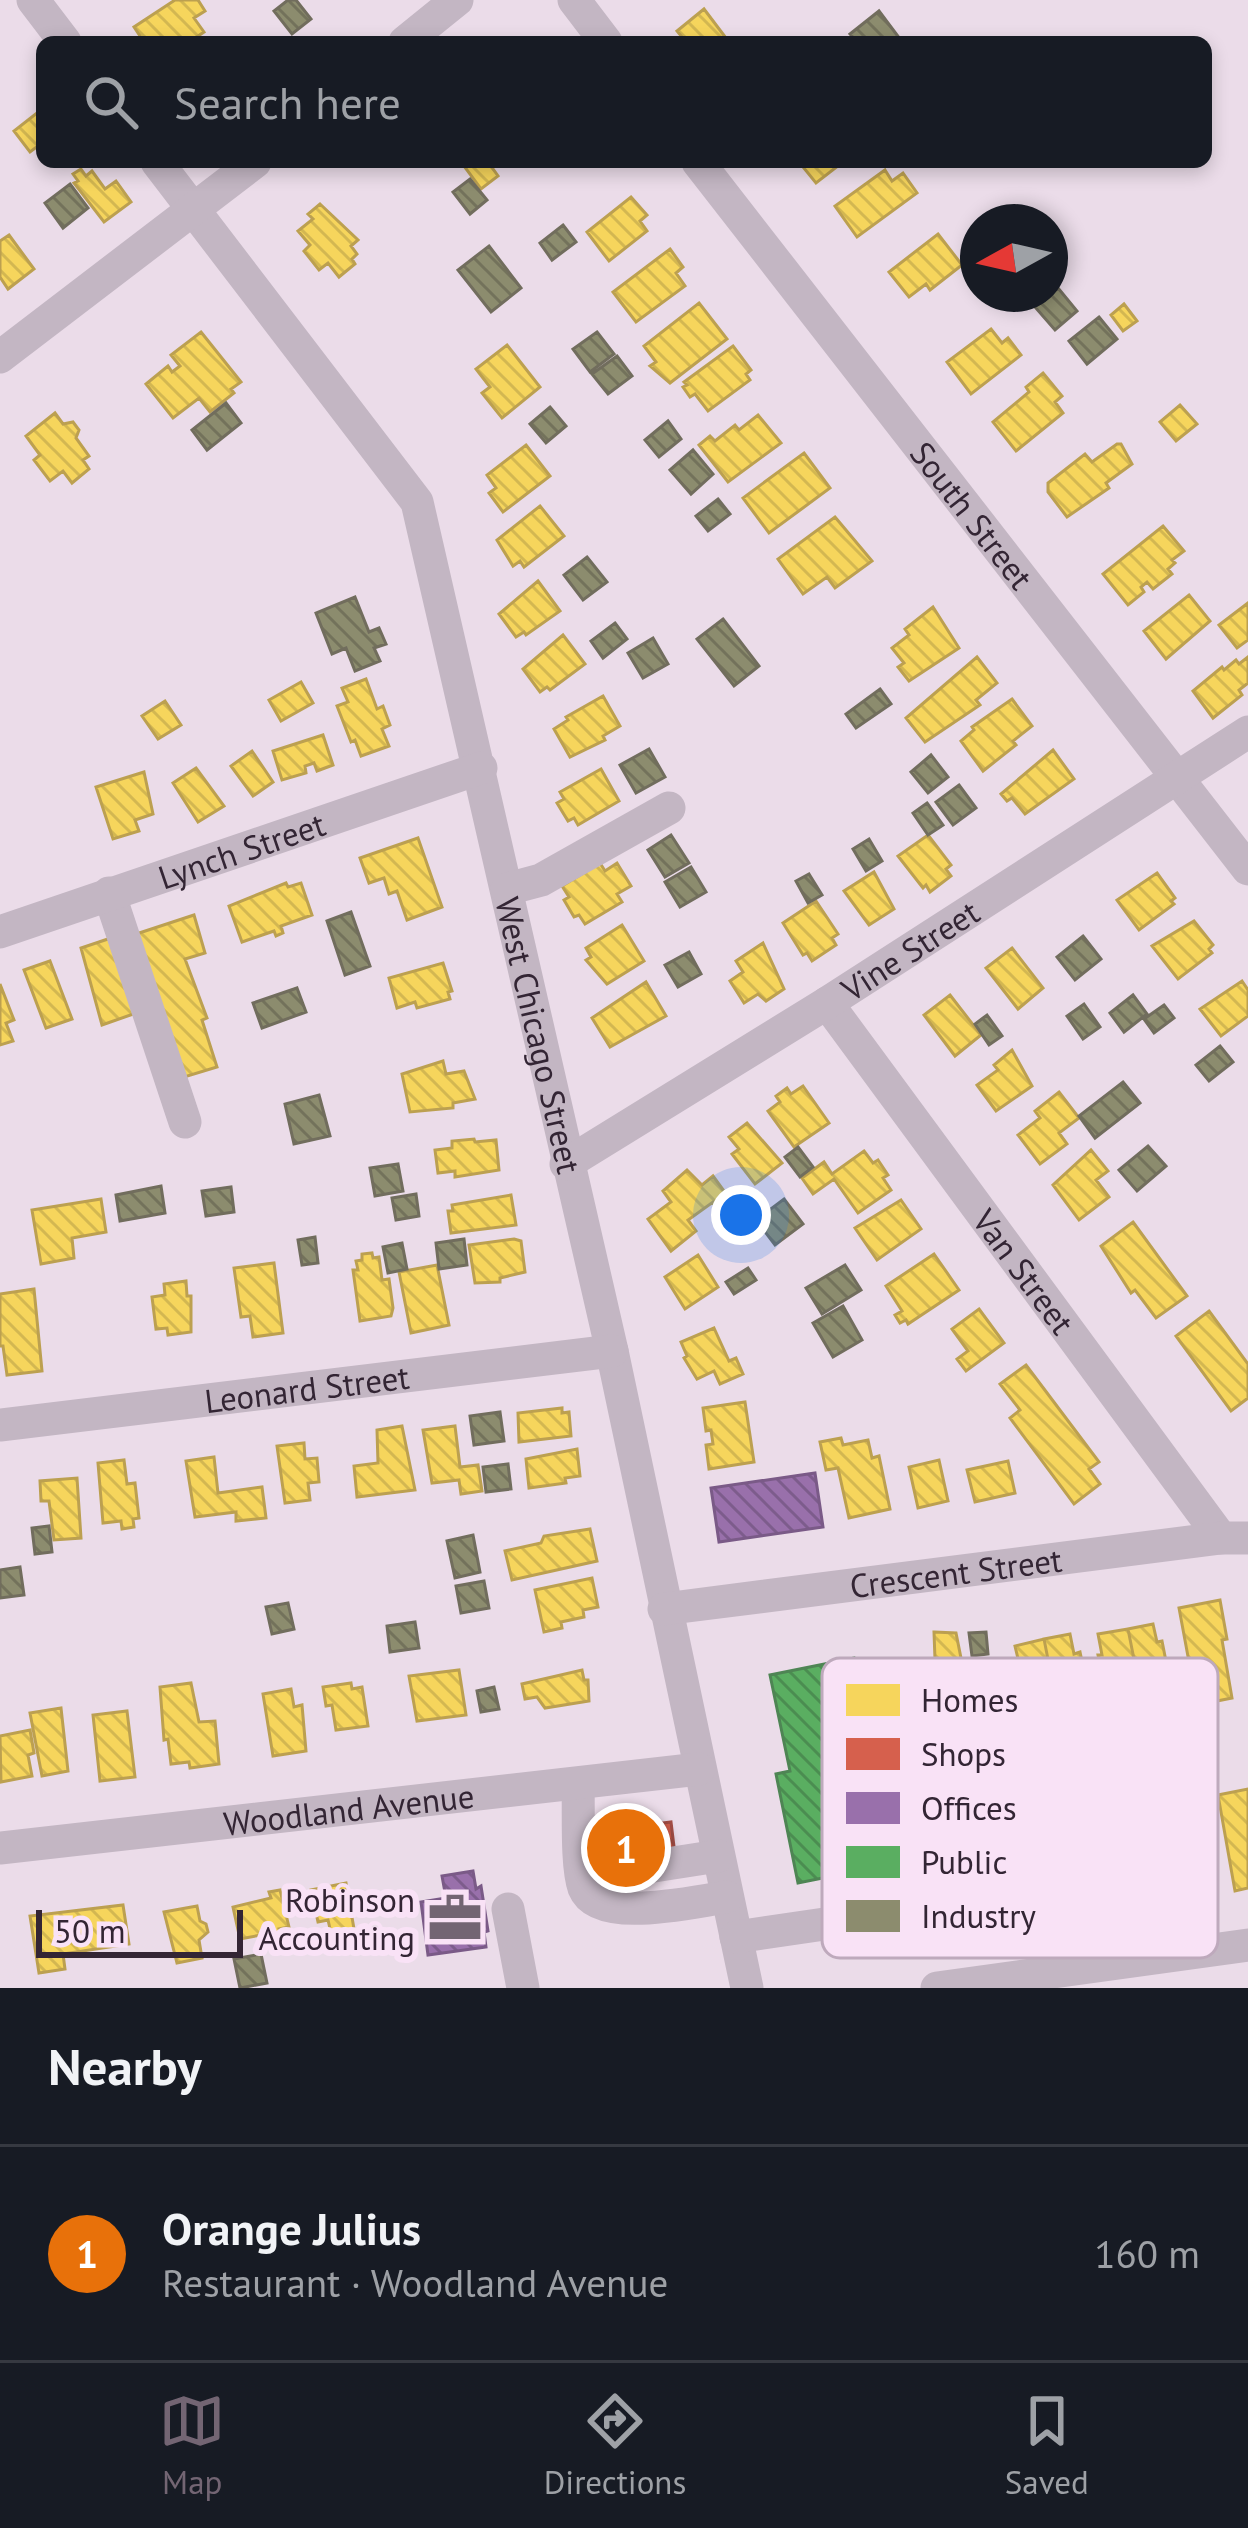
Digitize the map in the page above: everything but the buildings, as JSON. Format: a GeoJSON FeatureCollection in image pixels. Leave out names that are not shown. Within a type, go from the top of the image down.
{"type":"FeatureCollection","features":[{"type":"Feature","properties":{"kind":"street"},"geometry":{"type":"LineString","coordinates":[[33,0],[60,36]]}},
{"type":"Feature","properties":{"kind":"street"},"geometry":{"type":"LineString","coordinates":[[413,36],[458,0]]}},
{"type":"Feature","properties":{"kind":"street"},"geometry":{"type":"LineString","coordinates":[[574,0],[601,36]]}},
{"type":"Feature","properties":{"kind":"street","name":"West Chicago Street"},"geometry":{"type":"LineString","coordinates":[[162,168],[417,502],[612,1351],[747,1988]]}},
{"type":"Feature","properties":{"kind":"street"},"geometry":{"type":"LineString","coordinates":[[0,357],[248,168]]}},
{"type":"Feature","properties":{"kind":"street","name":"South Street"},"geometry":{"type":"LineString","coordinates":[[703,168],[1248,869]]}},
{"type":"Feature","properties":{"kind":"street","name":"Vine Street"},"geometry":{"type":"LineString","coordinates":[[566,1164],[1248,733]]}},
{"type":"Feature","properties":{"kind":"street","name":"Lynch Street"},"geometry":{"type":"LineString","coordinates":[[0,932],[481,768]]}},
{"type":"Feature","properties":{"kind":"street"},"geometry":{"type":"LineString","coordinates":[[507,889],[542,880],[669,808]]}},
{"type":"Feature","properties":{"kind":"street"},"geometry":{"type":"LineString","coordinates":[[109,893],[185,1123]]}},
{"type":"Feature","properties":{"kind":"street","name":"Van Street"},"geometry":{"type":"LineString","coordinates":[[826,1003],[1234,1538]]}},
{"type":"Feature","properties":{"kind":"street","name":"Leonard Street"},"geometry":{"type":"LineString","coordinates":[[0,1425],[612,1351]]}},
{"type":"Feature","properties":{"kind":"street","name":"Crescent Street"},"geometry":{"type":"LineString","coordinates":[[664,1609],[1234,1538]]}},
{"type":"Feature","properties":{"kind":"street","name":"Woodland Avenue"},"geometry":{"type":"LineString","coordinates":[[0,1848],[699,1769]]}},
{"type":"Feature","properties":{"kind":"street"},"geometry":{"type":"LineString","coordinates":[[585,1783],[599,1864],[609,1873],[718,1856]]}},
{"type":"Feature","properties":{"kind":"street"},"geometry":{"type":"LineString","coordinates":[[585,1783],[584,1888],[595,1902],[619,1910],[727,1897]]}},
{"type":"Feature","properties":{"kind":"street"},"geometry":{"type":"LineString","coordinates":[[508,1909],[523,1988]]}},
{"type":"Feature","properties":{"kind":"street"},"geometry":{"type":"LineString","coordinates":[[736,1937],[822,1924]]}},
{"type":"Feature","properties":{"kind":"street"},"geometry":{"type":"LineString","coordinates":[[1218,1949],[1248,1945]]}},
{"type":"Feature","properties":{"kind":"street"},"geometry":{"type":"LineString","coordinates":[[937,1988],[1154,1958]]}},
{"type":"Feature","properties":{"kind":"place","name":"Orange Julius"},"geometry":{"type":"Point","coordinates":[626,1848]}},
{"type":"Feature","properties":{"kind":"place","name":"Robinson Accounting"},"geometry":{"type":"Point","coordinates":[455,1918]}}]}
